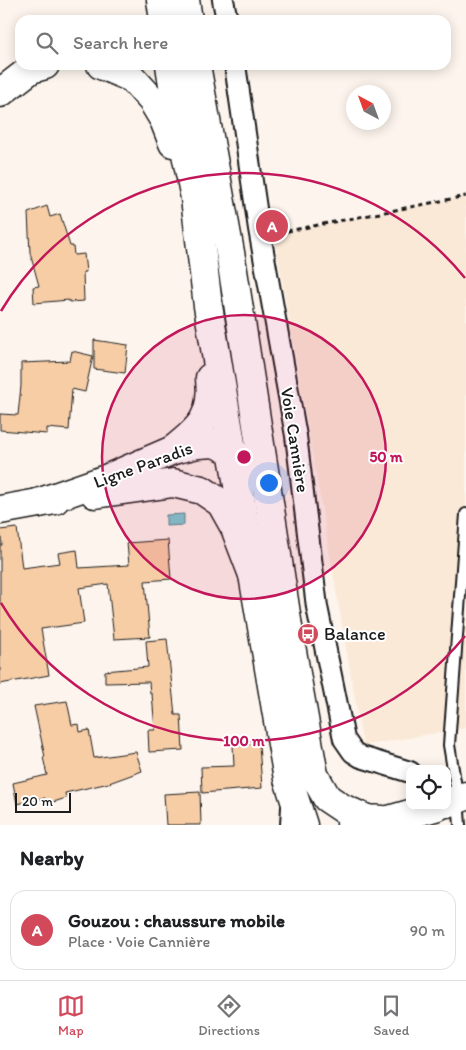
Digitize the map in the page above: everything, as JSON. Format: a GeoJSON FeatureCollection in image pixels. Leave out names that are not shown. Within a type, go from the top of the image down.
{"type":"FeatureCollection","features":[{"type":"Feature","properties":{"kind":"main road"},"geometry":{"type":"LineString","coordinates":[[161,0],[163,15]]}},
{"type":"Feature","properties":{"kind":"main road"},"geometry":{"type":"LineString","coordinates":[[185,0],[187,15]]}},
{"type":"Feature","properties":{"kind":"main road"},"geometry":{"type":"LineString","coordinates":[[0,93],[31,70]]}},
{"type":"Feature","properties":{"kind":"main road"},"geometry":{"type":"LineString","coordinates":[[113,70],[132,78],[152,100],[164,120],[195,198]]}},
{"type":"Feature","properties":{"kind":"main road"},"geometry":{"type":"LineString","coordinates":[[171,70],[195,198],[208,306],[288,779],[303,825]]}},
{"type":"Feature","properties":{"kind":"main road"},"geometry":{"type":"LineString","coordinates":[[197,70],[231,258],[291,649],[314,775],[327,798],[342,808],[376,822],[453,803]]}},
{"type":"Feature","properties":{"kind":"main road"},"geometry":{"type":"LineString","coordinates":[[173,450],[195,433],[208,413],[212,391],[207,347],[208,306]]}},
{"type":"Feature","properties":{"kind":"main road","name":"Ligne Paradis"},"geometry":{"type":"LineString","coordinates":[[38,503],[101,481],[173,450],[198,444],[214,444],[233,451],[266,483]]}},
{"type":"Feature","properties":{"kind":"main road","name":"Ligne Paradis"},"geometry":{"type":"LineString","coordinates":[[0,510],[137,487],[173,483],[202,490],[221,503],[235,528],[253,575]]}},
{"type":"Feature","properties":{"kind":"street"},"geometry":{"type":"LineString","coordinates":[[223,0],[225,15]]}},
{"type":"Feature","properties":{"kind":"street","name":"Voie Cannière"},"geometry":{"type":"LineString","coordinates":[[236,70],[259,229],[296,436],[318,607],[344,739],[353,752],[361,758],[406,771]]}},
{"type":"Feature","properties":{"kind":"lane"},"geometry":{"type":"LineString","coordinates":[[453,803],[449,745],[466,514]]}},
{"type":"Feature","properties":{"kind":"lane"},"geometry":{"type":"LineString","coordinates":[[286,825],[288,779]]}},
{"type":"Feature","properties":{"kind":"path"},"geometry":{"type":"LineString","coordinates":[[259,229],[274,234],[466,196]]}},
{"type":"Feature","properties":{"kind":"shaded area"},"geometry":{"type":"Polygon","coordinates":[[[466,196],[466,728],[363,746],[274,234],[466,196]]]}},
{"type":"Feature","properties":{"kind":"water"},"geometry":{"type":"Polygon","coordinates":[[[184,514],[184,525],[166,526],[166,515],[184,514]]]}},
{"type":"Feature","properties":{"kind":"building"},"geometry":{"type":"Polygon","coordinates":[[[47,206],[50,217],[60,214],[70,246],[73,246],[74,255],[84,254],[86,272],[83,272],[84,301],[69,302],[69,300],[34,303],[33,287],[39,286],[30,253],[28,213],[47,206]]]}},
{"type":"Feature","properties":{"kind":"building"},"geometry":{"type":"Polygon","coordinates":[[[94,340],[128,345],[125,373],[94,369],[94,340]]]}},
{"type":"Feature","properties":{"kind":"building"},"geometry":{"type":"Polygon","coordinates":[[[72,351],[93,356],[85,392],[72,389],[69,430],[47,428],[47,434],[0,430],[0,414],[18,415],[21,363],[70,361],[72,351]]]}},
{"type":"Feature","properties":{"kind":"building"},"geometry":{"type":"Polygon","coordinates":[[[17,528],[22,568],[60,563],[58,553],[77,550],[79,568],[129,565],[127,543],[168,540],[171,579],[145,581],[150,637],[114,639],[108,584],[79,588],[84,623],[41,629],[49,675],[0,684],[0,545],[2,545],[0,530],[17,528]]]}},
{"type":"Feature","properties":{"kind":"building"},"geometry":{"type":"Polygon","coordinates":[[[167,639],[175,715],[181,715],[183,750],[149,752],[148,730],[155,730],[149,682],[105,683],[105,671],[148,667],[146,641],[167,639]]]}},
{"type":"Feature","properties":{"kind":"building"},"geometry":{"type":"Polygon","coordinates":[[[67,701],[72,725],[79,724],[80,732],[89,730],[94,758],[136,752],[142,771],[109,783],[65,793],[66,798],[57,801],[46,803],[45,798],[17,804],[13,783],[47,775],[34,706],[67,701]]]}},
{"type":"Feature","properties":{"kind":"building"},"geometry":{"type":"Polygon","coordinates":[[[259,744],[262,788],[202,793],[201,767],[234,766],[233,745],[259,744]]]}},
{"type":"Feature","properties":{"kind":"building"},"geometry":{"type":"Polygon","coordinates":[[[200,792],[201,825],[166,825],[164,794],[200,792]]]}},
{"type":"Feature","properties":{"kind":"place","name":"Gouzou : chaussure mobile"},"geometry":{"type":"Point","coordinates":[272,226]}},
{"type":"Feature","properties":{"kind":"place","name":"Balance"},"geometry":{"type":"Point","coordinates":[308,634]}}]}
